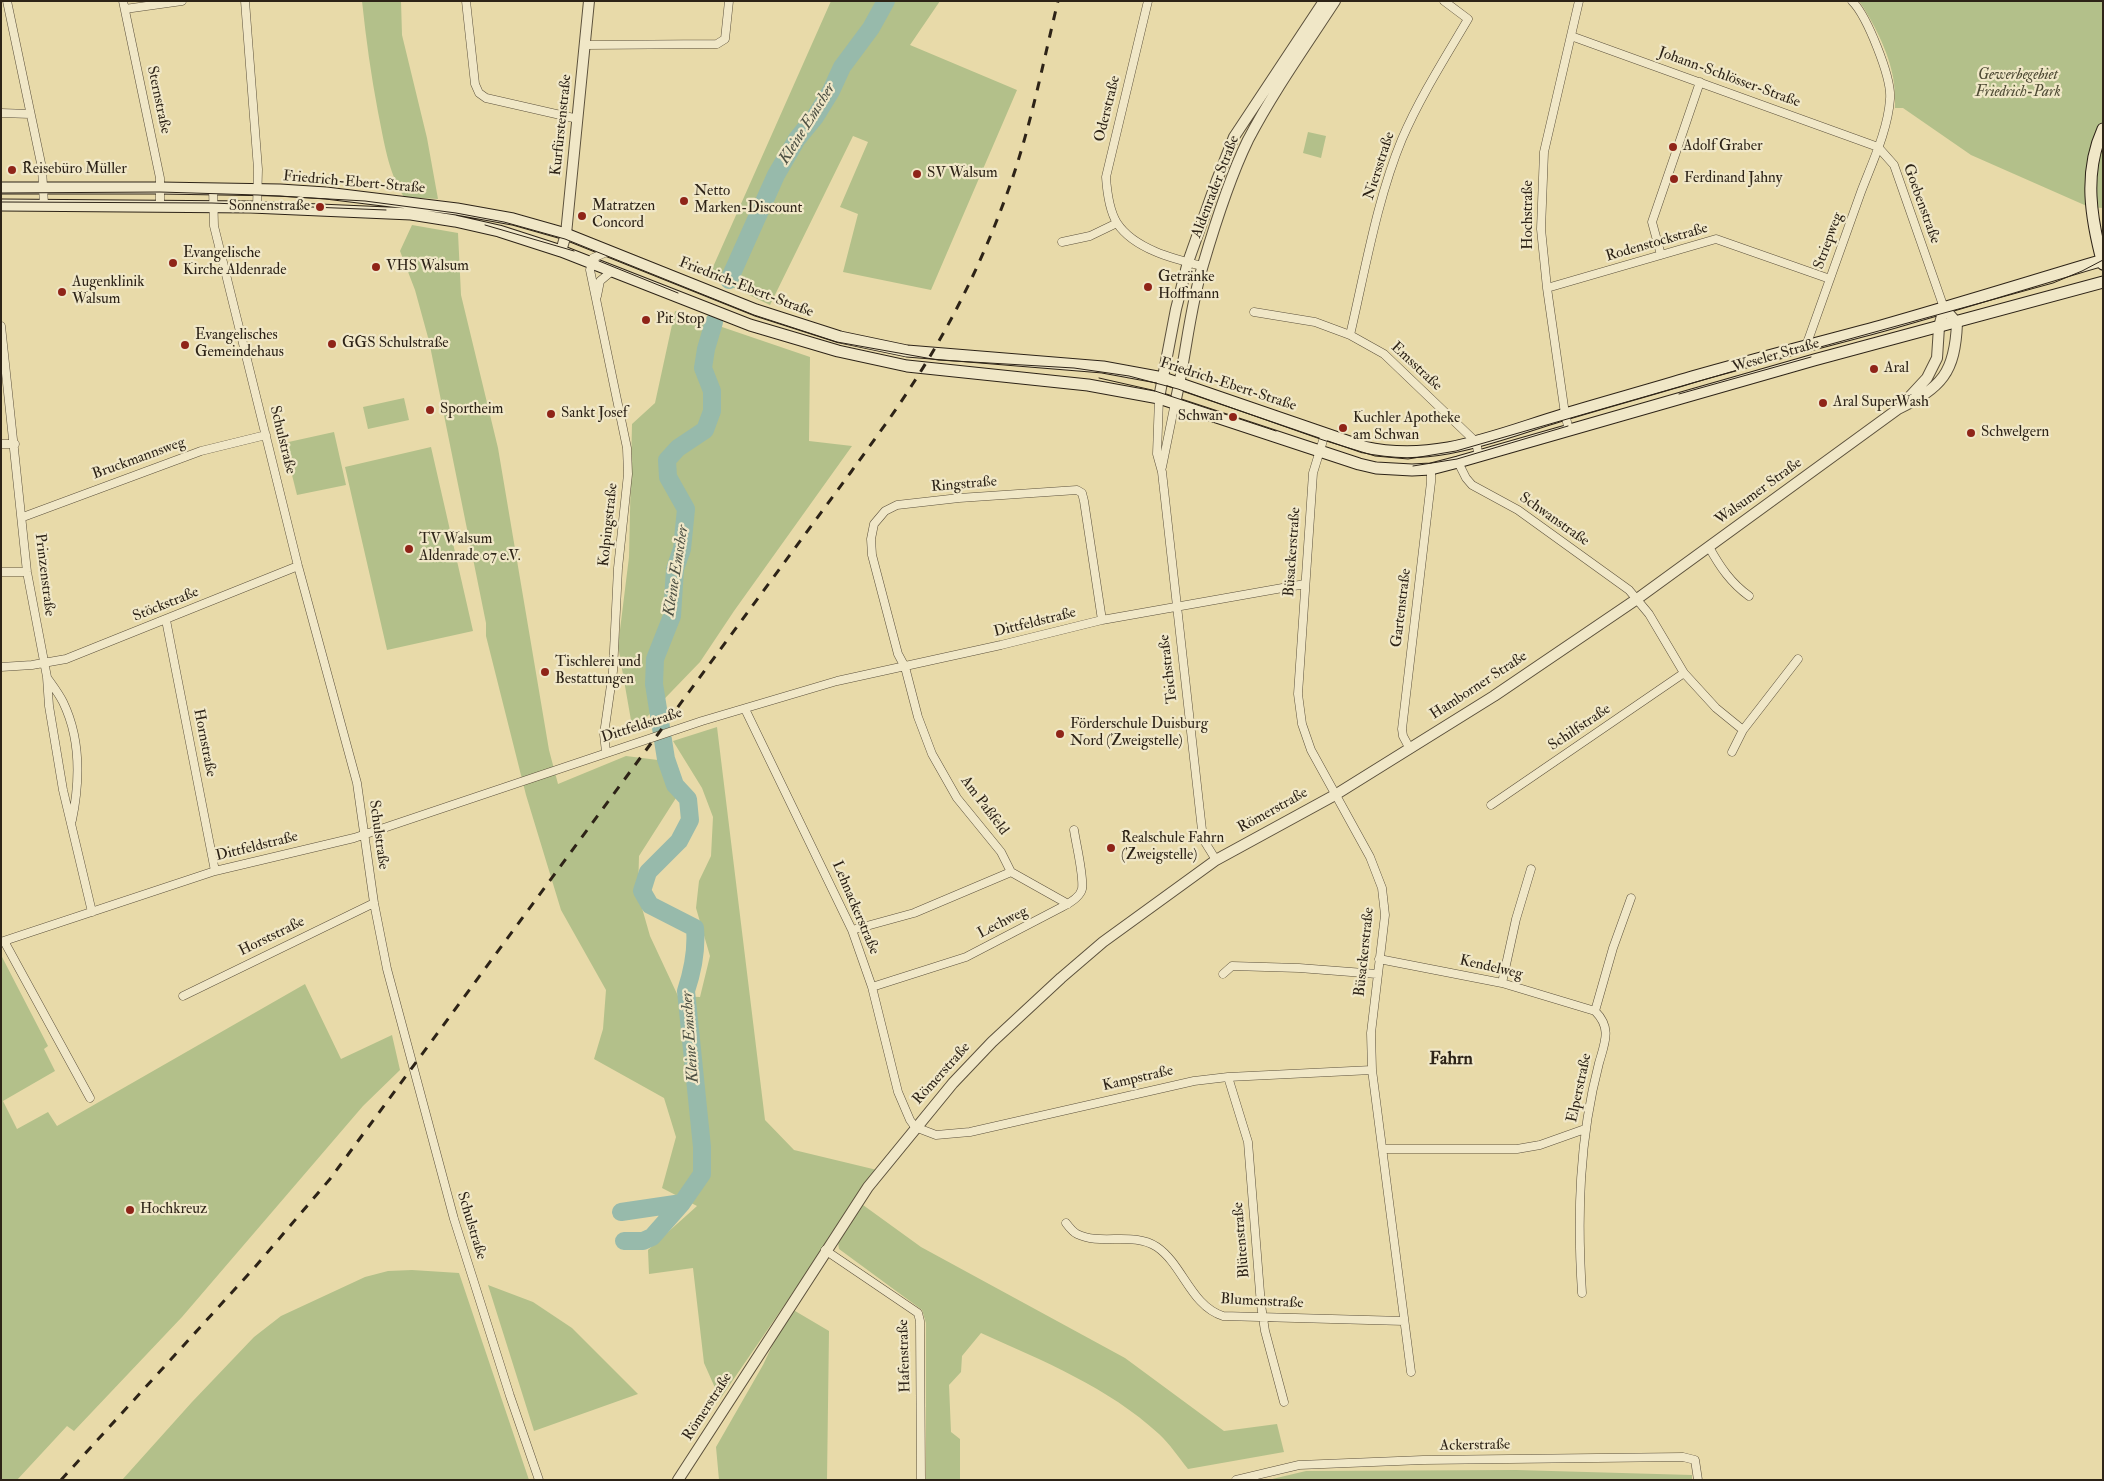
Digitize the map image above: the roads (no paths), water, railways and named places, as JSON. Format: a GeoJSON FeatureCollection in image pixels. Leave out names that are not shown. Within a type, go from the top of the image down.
{"type":"FeatureCollection","features":[{"type":"Feature","properties":{"kind":"main road"},"geometry":{"type":"LineString","coordinates":[[2102,261],[2092,221],[2090,190],[2094,153],[2103,129]]}},
{"type":"Feature","properties":{"kind":"main road","name":"Friedrich-Ebert-Straße"},"geometry":{"type":"LineString","coordinates":[[1,188],[258,189],[326,193],[457,208],[513,219],[566,234],[756,310],[840,337],[907,351],[1103,367],[1163,378],[1364,447],[1397,452],[1435,451],[1476,442]]}},
{"type":"Feature","properties":{"kind":"main road","name":"Friedrich-Ebert-Straße"},"geometry":{"type":"LineString","coordinates":[[1,205],[160,205],[257,208],[420,215],[455,221],[499,231],[561,251],[750,325],[838,351],[907,366],[1088,384],[1159,398],[1376,468],[1431,469],[1458,462]]}},
{"type":"Feature","properties":{"kind":"main road","name":"Weseler Straße"},"geometry":{"type":"LineString","coordinates":[[1476,442],[1565,414],[1944,308],[2102,261]]}},
{"type":"Feature","properties":{"kind":"main road","name":"Weseler Straße"},"geometry":{"type":"LineString","coordinates":[[1458,462],[1805,363],[2103,282]]}},
{"type":"Feature","properties":{"kind":"street"},"geometry":{"type":"LineString","coordinates":[[7,1],[42,168],[44,205]]}},
{"type":"Feature","properties":{"kind":"street"},"geometry":{"type":"LineString","coordinates":[[124,5],[182,1]]}},
{"type":"Feature","properties":{"kind":"street"},"geometry":{"type":"LineString","coordinates":[[245,1],[258,189],[257,208]]}},
{"type":"Feature","properties":{"kind":"street"},"geometry":{"type":"LineString","coordinates":[[466,1],[475,84],[479,93],[486,98],[578,119]]}},
{"type":"Feature","properties":{"kind":"street","name":"Kurfürstenstraße"},"geometry":{"type":"LineString","coordinates":[[561,251],[566,234],[589,1]]}},
{"type":"Feature","properties":{"kind":"street"},"geometry":{"type":"LineString","coordinates":[[585,45],[717,44],[726,39],[728,1]]}},
{"type":"Feature","properties":{"kind":"street","name":"Oderstraße"},"geometry":{"type":"LineString","coordinates":[[1117,223],[1108,193],[1106,178],[1148,1]]}},
{"type":"Feature","properties":{"kind":"street","name":"Aldenrader Straße"},"geometry":{"type":"LineString","coordinates":[[1159,398],[1176,309],[1188,262],[1216,180],[1234,137],[1324,1]]}},
{"type":"Feature","properties":{"kind":"street","name":"Aldenrader Straße"},"geometry":{"type":"LineString","coordinates":[[1175,403],[1190,316],[1202,266],[1230,185],[1248,142],[1270,101],[1334,1]]}},
{"type":"Feature","properties":{"kind":"street","name":"Niersstraße"},"geometry":{"type":"LineString","coordinates":[[1350,335],[1386,186],[1401,140],[1418,103],[1468,19],[1444,1]]}},
{"type":"Feature","properties":{"kind":"street","name":"Hochstraße"},"geometry":{"type":"LineString","coordinates":[[1569,430],[1565,414],[1547,288],[1541,230],[1544,152],[1579,1]]}},
{"type":"Feature","properties":{"kind":"street"},"geometry":{"type":"LineString","coordinates":[[1852,1],[1865,20],[1875,42],[1889,84],[1891,96],[1889,110],[1878,147]]}},
{"type":"Feature","properties":{"kind":"street","name":"Sternstraße"},"geometry":{"type":"LineString","coordinates":[[124,5],[160,178],[160,205]]}},
{"type":"Feature","properties":{"kind":"street","name":"Johann-Schlösser-Straße"},"geometry":{"type":"LineString","coordinates":[[1571,36],[1878,147]]}},
{"type":"Feature","properties":{"kind":"street"},"geometry":{"type":"LineString","coordinates":[[1661,255],[1652,222],[1700,82]]}},
{"type":"Feature","properties":{"kind":"street"},"geometry":{"type":"LineString","coordinates":[[1,113],[30,114]]}},
{"type":"Feature","properties":{"kind":"street","name":"Striepweg"},"geometry":{"type":"LineString","coordinates":[[1806,346],[1878,147]]}},
{"type":"Feature","properties":{"kind":"street","name":"Goebenstraße"},"geometry":{"type":"LineString","coordinates":[[1878,147],[1894,165],[1944,308]]}},
{"type":"Feature","properties":{"kind":"street","name":"Schulstraße"},"geometry":{"type":"LineString","coordinates":[[213,188],[214,226],[298,566],[352,764],[374,903],[387,969],[454,1219],[513,1406],[539,1480]]}},
{"type":"Feature","properties":{"kind":"street"},"geometry":{"type":"LineString","coordinates":[[1062,242],[1090,236],[1117,223],[1131,237],[1145,247],[1202,266]]}},
{"type":"Feature","properties":{"kind":"street","name":"Rodenstockstraße"},"geometry":{"type":"LineString","coordinates":[[1547,288],[1716,239],[1830,279]]}},
{"type":"Feature","properties":{"kind":"street"},"geometry":{"type":"LineString","coordinates":[[591,262],[597,255],[610,251]]}},
{"type":"Feature","properties":{"kind":"street","name":"Kolpingstraße"},"geometry":{"type":"LineString","coordinates":[[591,262],[590,270],[626,448],[628,474],[618,568],[613,672],[604,734],[606,752]]}},
{"type":"Feature","properties":{"kind":"street","name":"Kolpingstraße"},"geometry":{"type":"LineString","coordinates":[[597,303],[597,290],[600,281],[612,271]]}},
{"type":"Feature","properties":{"kind":"street"},"geometry":{"type":"LineString","coordinates":[[1944,308],[1957,323]]}},
{"type":"Feature","properties":{"kind":"street","name":"Walsumer Straße"},"geometry":{"type":"LineString","coordinates":[[1637,599],[1898,409],[1927,378],[1937,358],[1939,327],[1944,308]]}},
{"type":"Feature","properties":{"kind":"street","name":"Emsstraße"},"geometry":{"type":"LineString","coordinates":[[1254,312],[1314,322],[1350,335],[1384,354],[1476,442]]}},
{"type":"Feature","properties":{"kind":"street","name":"Walsumer Straße"},"geometry":{"type":"LineString","coordinates":[[1898,409],[1920,399],[1937,386],[1945,376],[1956,342],[1957,323]]}},
{"type":"Feature","properties":{"kind":"street","name":"Prinzenstraße"},"geometry":{"type":"LineString","coordinates":[[1,326],[28,572],[63,790],[92,912]]}},
{"type":"Feature","properties":{"kind":"street","name":"Teichstraße"},"geometry":{"type":"LineString","coordinates":[[1159,398],[1157,454],[1162,472],[1203,839],[1216,860]]}},
{"type":"Feature","properties":{"kind":"street","name":"Teichstraße"},"geometry":{"type":"LineString","coordinates":[[1162,472],[1175,403]]}},
{"type":"Feature","properties":{"kind":"street","name":"Büsackerstraße"},"geometry":{"type":"LineString","coordinates":[[1325,434],[1313,472],[1298,694],[1302,724],[1310,750],[1370,857],[1382,888],[1385,915],[1372,1033],[1372,1070],[1411,1372]]}},
{"type":"Feature","properties":{"kind":"street","name":"Bruckmannsweg"},"geometry":{"type":"LineString","coordinates":[[23,517],[201,451],[266,435]]}},
{"type":"Feature","properties":{"kind":"street"},"geometry":{"type":"LineString","coordinates":[[1476,442],[1479,457]]}},
{"type":"Feature","properties":{"kind":"street"},"geometry":{"type":"LineString","coordinates":[[1,444],[15,444]]}},
{"type":"Feature","properties":{"kind":"street","name":"Schwanstraße"},"geometry":{"type":"LineString","coordinates":[[1458,462],[1472,486],[1518,510],[1629,590],[1650,614],[1684,673],[1716,708],[1743,730]]}},
{"type":"Feature","properties":{"kind":"street","name":"Gartenstraße"},"geometry":{"type":"LineString","coordinates":[[1410,748],[1403,736],[1402,729],[1431,469]]}},
{"type":"Feature","properties":{"kind":"street","name":"Ringstraße"},"geometry":{"type":"LineString","coordinates":[[905,666],[898,654],[881,594],[872,554],[871,539],[874,524],[885,511],[897,505],[959,498],[1077,490],[1082,493],[1084,501],[1102,620]]}},
{"type":"Feature","properties":{"kind":"street"},"geometry":{"type":"LineString","coordinates":[[1709,548],[1719,567],[1735,586],[1749,596]]}},
{"type":"Feature","properties":{"kind":"street","name":"Stöckstraße"},"geometry":{"type":"LineString","coordinates":[[1,667],[66,659],[298,566]]}},
{"type":"Feature","properties":{"kind":"street"},"geometry":{"type":"LineString","coordinates":[[1,572],[28,572]]}},
{"type":"Feature","properties":{"kind":"street","name":"Dittfeldstraße"},"geometry":{"type":"LineString","coordinates":[[3,942],[215,871],[364,834],[540,776],[606,752],[837,682],[1102,620],[1305,584]]}},
{"type":"Feature","properties":{"kind":"street","name":"Hamborner Straße"},"geometry":{"type":"LineString","coordinates":[[1335,795],[1494,696],[1637,599]]}},
{"type":"Feature","properties":{"kind":"street","name":"Hornstraße"},"geometry":{"type":"LineString","coordinates":[[166,620],[215,871]]}},
{"type":"Feature","properties":{"kind":"street"},"geometry":{"type":"LineString","coordinates":[[1732,752],[1743,730],[1798,659]]}},
{"type":"Feature","properties":{"kind":"street","name":"Am Paßfeld"},"geometry":{"type":"LineString","coordinates":[[905,666],[918,717],[932,754],[957,798],[1001,852],[1011,872]]}},
{"type":"Feature","properties":{"kind":"street","name":"Schilfstraße"},"geometry":{"type":"LineString","coordinates":[[1491,805],[1684,673]]}},
{"type":"Feature","properties":{"kind":"street","name":"Prinzenstraße"},"geometry":{"type":"LineString","coordinates":[[46,677],[63,702],[79,760],[77,794],[71,823]]}},
{"type":"Feature","properties":{"kind":"street","name":"Lehnackerstraße"},"geometry":{"type":"LineString","coordinates":[[746,709],[852,930],[872,987],[898,1092],[906,1112],[915,1127]]}},
{"type":"Feature","properties":{"kind":"street","name":"Römerstraße"},"geometry":{"type":"LineString","coordinates":[[678,1480],[868,1187],[915,1127],[992,1042],[1103,942],[1216,860],[1335,795]]}},
{"type":"Feature","properties":{"kind":"street","name":"Lechweg"},"geometry":{"type":"LineString","coordinates":[[872,987],[966,957],[1068,904],[1077,897],[1082,889],[1074,830]]}},
{"type":"Feature","properties":{"kind":"street"},"geometry":{"type":"LineString","coordinates":[[1502,983],[1516,919],[1531,869]]}},
{"type":"Feature","properties":{"kind":"street"},"geometry":{"type":"LineString","coordinates":[[852,930],[914,913],[1011,872],[1068,904]]}},
{"type":"Feature","properties":{"kind":"street"},"geometry":{"type":"LineString","coordinates":[[1595,1011],[1612,948],[1631,898]]}},
{"type":"Feature","properties":{"kind":"street","name":"Horststraße"},"geometry":{"type":"LineString","coordinates":[[183,996],[374,903]]}},
{"type":"Feature","properties":{"kind":"street"},"geometry":{"type":"LineString","coordinates":[[3,942],[90,1098]]}},
{"type":"Feature","properties":{"kind":"street","name":"Kendelweg"},"geometry":{"type":"LineString","coordinates":[[1379,959],[1502,983],[1595,1011]]}},
{"type":"Feature","properties":{"kind":"street"},"geometry":{"type":"LineString","coordinates":[[1223,974],[1232,966],[1299,968],[1377,974]]}},
{"type":"Feature","properties":{"kind":"street","name":"Elperstraße"},"geometry":{"type":"LineString","coordinates":[[1582,1293],[1579,1204],[1585,1129],[1606,1035],[1603,1020],[1595,1011]]}},
{"type":"Feature","properties":{"kind":"street","name":"Kampstraße"},"geometry":{"type":"LineString","coordinates":[[915,1127],[936,1135],[970,1132],[1194,1081],[1228,1077],[1372,1070]]}},
{"type":"Feature","properties":{"kind":"street","name":"Blütenstraße"},"geometry":{"type":"LineString","coordinates":[[1228,1077],[1248,1142],[1263,1317],[1284,1402]]}},
{"type":"Feature","properties":{"kind":"street"},"geometry":{"type":"LineString","coordinates":[[1383,1149],[1517,1148],[1540,1145],[1585,1129]]}},
{"type":"Feature","properties":{"kind":"street","name":"Blumenstraße"},"geometry":{"type":"LineString","coordinates":[[1066,1224],[1076,1233],[1087,1237],[1133,1240],[1145,1242],[1156,1247],[1166,1255],[1207,1309],[1223,1316],[1404,1321]]}},
{"type":"Feature","properties":{"kind":"street","name":"Hafenstraße"},"geometry":{"type":"LineString","coordinates":[[826,1250],[918,1313],[920,1321],[922,1480]]}},
{"type":"Feature","properties":{"kind":"street","name":"Ackerstraße"},"geometry":{"type":"LineString","coordinates":[[1236,1480],[1309,1465],[1423,1460],[1683,1457],[1695,1460],[1698,1480]]}},
{"type":"Feature","properties":{"kind":"waterway","name":"Kleine Emscher"},"geometry":{"type":"LineString","coordinates":[[729,280],[776,175],[797,139],[815,117],[831,91],[842,67],[871,28],[886,1]]}},
{"type":"Feature","properties":{"kind":"waterway","name":"Kleine Emscher"},"geometry":{"type":"LineString","coordinates":[[624,1241],[643,1241],[652,1237],[682,1203],[702,1174],[702,1147],[686,991],[694,960],[695,928],[650,905],[642,891],[648,872],[679,841],[690,820],[688,799],[675,785],[666,759],[654,684],[655,659],[672,616],[675,569],[682,549],[686,509],[668,477],[667,460],[678,448],[705,430],[712,411],[712,391],[703,368],[706,349],[714,322]]}},
{"type":"Feature","properties":{"kind":"waterway","name":"Kleine Emscher"},"geometry":{"type":"LineString","coordinates":[[621,1212],[682,1203]]}},
{"type":"Feature","properties":{"kind":"tram line"},"geometry":{"type":"LineString","coordinates":[[1,193],[160,192],[365,201],[456,213],[504,222],[565,239],[754,315],[837,342],[938,360],[1074,368],[1129,376],[1178,389],[1323,440],[1375,456],[1408,459],[1456,451],[1755,365],[2053,283],[2103,260]]}},
{"type":"Feature","properties":{"kind":"tram line"},"geometry":{"type":"LineString","coordinates":[[1,202],[212,203],[386,210]]}},
{"type":"Feature","properties":{"kind":"tram line"},"geometry":{"type":"LineString","coordinates":[[485,225],[574,251]]}},
{"type":"Feature","properties":{"kind":"tram line"},"geometry":{"type":"LineString","coordinates":[[599,261],[678,293]]}},
{"type":"Feature","properties":{"kind":"tram line"},"geometry":{"type":"LineString","coordinates":[[1679,394],[1811,357]]}},
{"type":"Feature","properties":{"kind":"tram line"},"geometry":{"type":"LineString","coordinates":[[1099,378],[1152,390],[1276,431]]}},
{"type":"Feature","properties":{"kind":"tram line"},"geometry":{"type":"LineString","coordinates":[[1413,466],[1457,459],[1568,426]]}},
{"type":"Feature","properties":{"kind":"railway"},"geometry":{"type":"LineString","coordinates":[[61,1480],[255,1267],[330,1179],[897,407],[926,363],[952,318],[996,223],[1014,175],[1028,126],[1058,1]]}},
{"type":"Feature","properties":{"kind":"place","name":"Adolf Graber"},"geometry":{"type":"Point","coordinates":[1673,147]}},
{"type":"Feature","properties":{"kind":"place","name":"Reisebüro Müller"},"geometry":{"type":"Point","coordinates":[12,170]}},
{"type":"Feature","properties":{"kind":"place","name":"SV Walsum"},"geometry":{"type":"Point","coordinates":[917,174]}},
{"type":"Feature","properties":{"kind":"place","name":"Ferdinand Jahny"},"geometry":{"type":"Point","coordinates":[1674,179]}},
{"type":"Feature","properties":{"kind":"place","name":"Netto Marken-Discount"},"geometry":{"type":"Point","coordinates":[684,201]}},
{"type":"Feature","properties":{"kind":"place","name":"Sonnenstraße"},"geometry":{"type":"Point","coordinates":[320,207]}},
{"type":"Feature","properties":{"kind":"place","name":"Matratzen Concord"},"geometry":{"type":"Point","coordinates":[582,216]}},
{"type":"Feature","properties":{"kind":"place","name":"Evangelische Kirche Aldenrade"},"geometry":{"type":"Point","coordinates":[173,263]}},
{"type":"Feature","properties":{"kind":"place","name":"VHS Walsum"},"geometry":{"type":"Point","coordinates":[376,267]}},
{"type":"Feature","properties":{"kind":"place","name":"Getränke Hoffmann"},"geometry":{"type":"Point","coordinates":[1148,287]}},
{"type":"Feature","properties":{"kind":"place","name":"Augenklinik Walsum"},"geometry":{"type":"Point","coordinates":[62,292]}},
{"type":"Feature","properties":{"kind":"place","name":"Pit Stop"},"geometry":{"type":"Point","coordinates":[646,320]}},
{"type":"Feature","properties":{"kind":"place","name":"GGS Schulstraße"},"geometry":{"type":"Point","coordinates":[332,344]}},
{"type":"Feature","properties":{"kind":"place","name":"Evangelisches Gemeindehaus"},"geometry":{"type":"Point","coordinates":[185,345]}},
{"type":"Feature","properties":{"kind":"place","name":"Aral"},"geometry":{"type":"Point","coordinates":[1874,369]}},
{"type":"Feature","properties":{"kind":"place","name":"Aral SuperWash"},"geometry":{"type":"Point","coordinates":[1823,403]}},
{"type":"Feature","properties":{"kind":"place","name":"Sportheim"},"geometry":{"type":"Point","coordinates":[430,410]}},
{"type":"Feature","properties":{"kind":"place","name":"Sankt Josef"},"geometry":{"type":"Point","coordinates":[551,414]}},
{"type":"Feature","properties":{"kind":"place","name":"Schwan"},"geometry":{"type":"Point","coordinates":[1233,417]}},
{"type":"Feature","properties":{"kind":"place","name":"Kuchler Apotheke am Schwan"},"geometry":{"type":"Point","coordinates":[1343,428]}},
{"type":"Feature","properties":{"kind":"place","name":"Schwelgern"},"geometry":{"type":"Point","coordinates":[1971,433]}},
{"type":"Feature","properties":{"kind":"place","name":"TV Walsum Aldenrade 07 e.V."},"geometry":{"type":"Point","coordinates":[409,549]}},
{"type":"Feature","properties":{"kind":"place","name":"Tischlerei und Bestattungen"},"geometry":{"type":"Point","coordinates":[545,672]}},
{"type":"Feature","properties":{"kind":"place","name":"Förderschule Duisburg Nord (Zweigstelle)"},"geometry":{"type":"Point","coordinates":[1060,734]}},
{"type":"Feature","properties":{"kind":"place","name":"Realschule Fahrn (Zweigstelle)"},"geometry":{"type":"Point","coordinates":[1111,848]}},
{"type":"Feature","properties":{"kind":"place","name":"Hochkreuz"},"geometry":{"type":"Point","coordinates":[130,1210]}},
{"type":"Feature","properties":{"kind":"district","name":"Fahrn"},"geometry":{"type":"Point","coordinates":[1451,1060]}},
{"type":"Feature","properties":{"kind":"park label","name":"Gewerbegebiet Friedrich-Park"},"geometry":{"type":"Point","coordinates":[2018,84]}}]}
